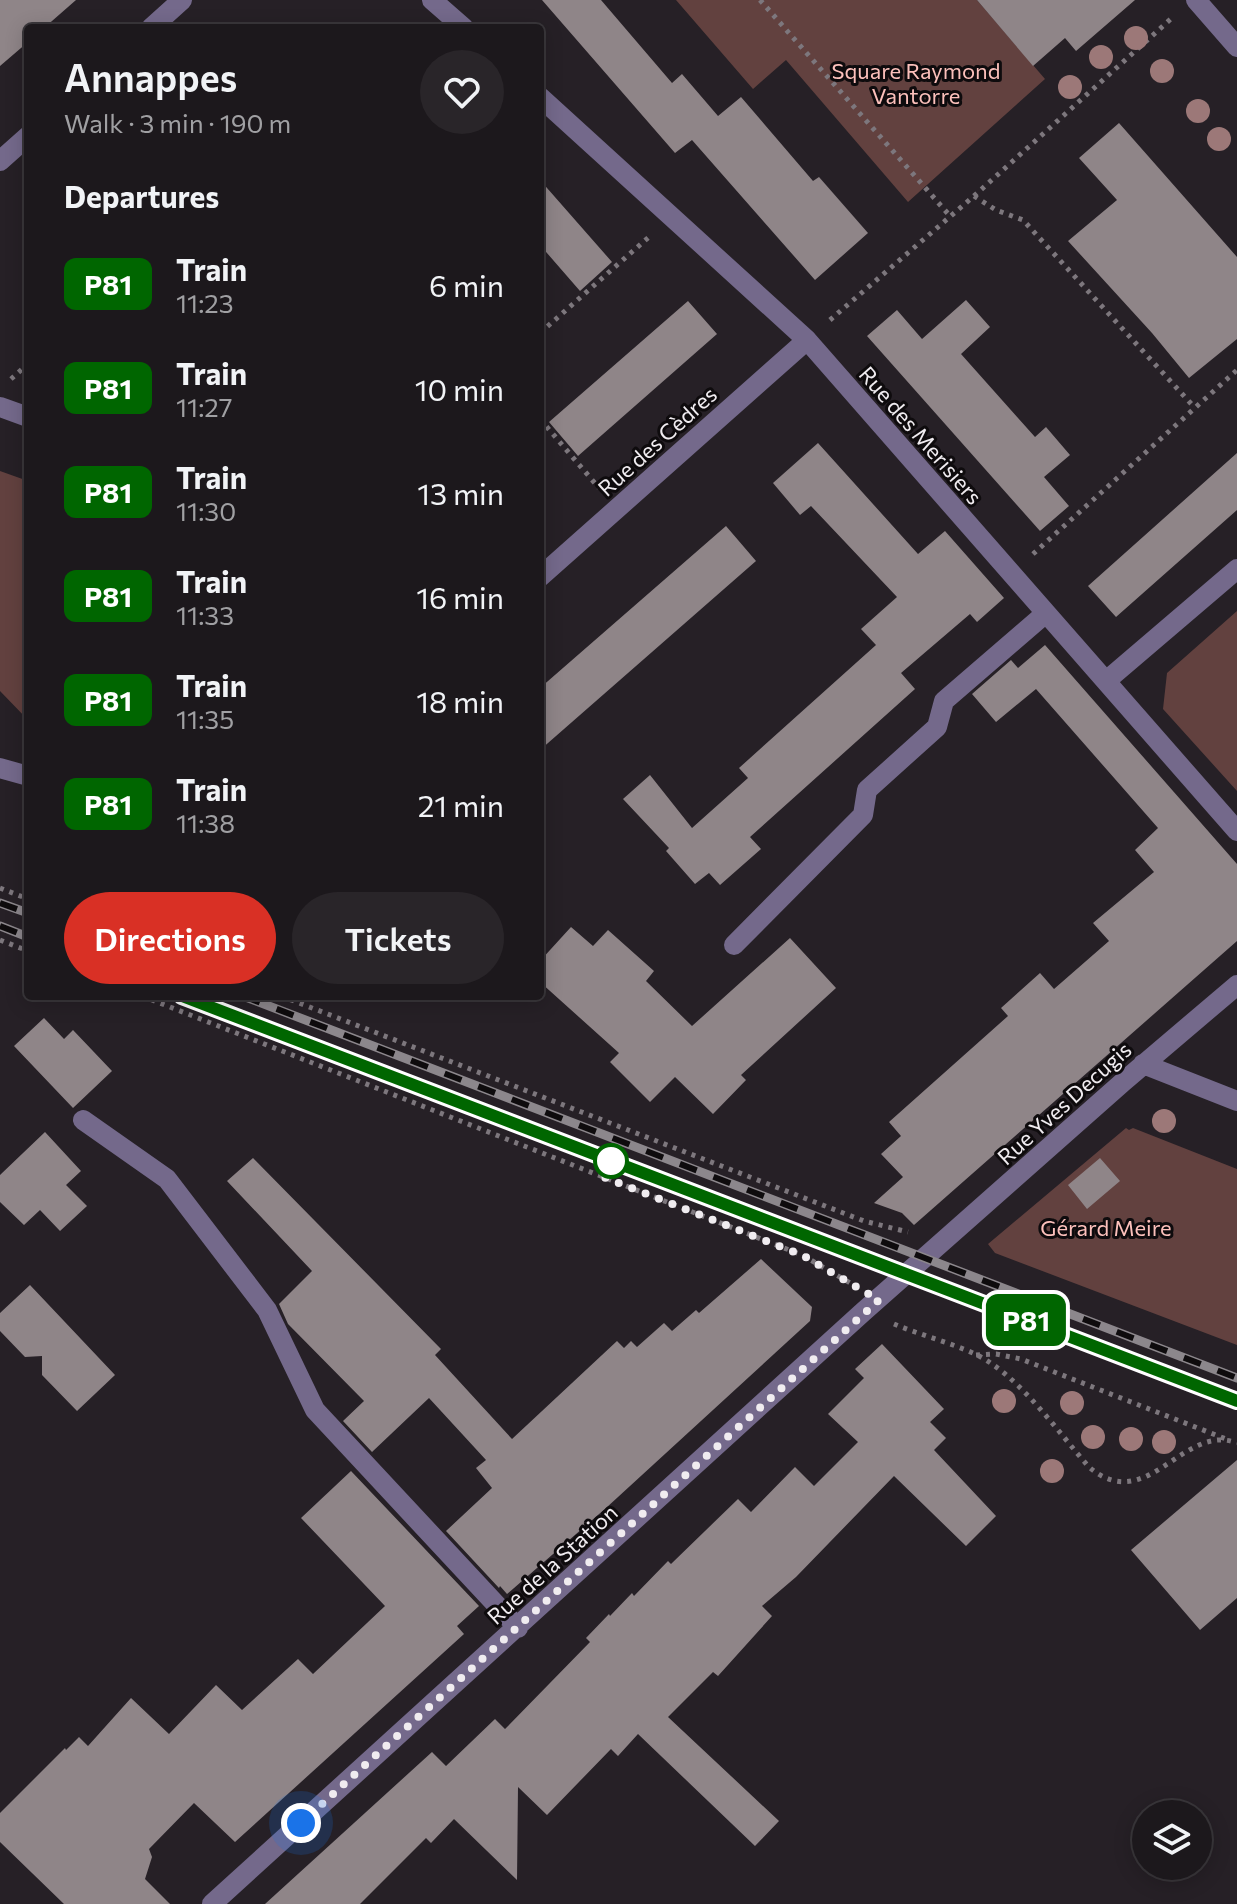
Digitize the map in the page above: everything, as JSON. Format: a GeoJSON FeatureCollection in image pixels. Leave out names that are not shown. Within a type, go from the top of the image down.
{"type":"FeatureCollection","features":[{"type":"Feature","properties":{"kind":"street"},"geometry":{"type":"LineString","coordinates":[[155,24],[182,0]]}},
{"type":"Feature","properties":{"kind":"street"},"geometry":{"type":"LineString","coordinates":[[432,0],[459,24]]}},
{"type":"Feature","properties":{"kind":"street"},"geometry":{"type":"LineString","coordinates":[[1200,6],[1237,47]]}},
{"type":"Feature","properties":{"kind":"street","name":"Rue des Merisiers"},"geometry":{"type":"LineString","coordinates":[[544,101],[807,340],[1237,831]]}},
{"type":"Feature","properties":{"kind":"street"},"geometry":{"type":"LineString","coordinates":[[0,161],[24,140]]}},
{"type":"Feature","properties":{"kind":"street","name":"Rue des Cèdres"},"geometry":{"type":"LineString","coordinates":[[544,573],[807,340]]}},
{"type":"Feature","properties":{"kind":"street"},"geometry":{"type":"LineString","coordinates":[[0,407],[24,416]]}},
{"type":"Feature","properties":{"kind":"street"},"geometry":{"type":"LineString","coordinates":[[1106,681],[1237,569]]}},
{"type":"Feature","properties":{"kind":"street"},"geometry":{"type":"LineString","coordinates":[[734,945],[863,815],[867,790],[937,727],[944,701],[1046,613]]}},
{"type":"Feature","properties":{"kind":"street"},"geometry":{"type":"LineString","coordinates":[[0,768],[24,775]]}},
{"type":"Feature","properties":{"kind":"street","name":"Rue Yves Decugis"},"geometry":{"type":"LineString","coordinates":[[924,1259],[1143,1064],[1237,985]]}},
{"type":"Feature","properties":{"kind":"street"},"geometry":{"type":"LineString","coordinates":[[1143,1064],[1237,1101]]}},
{"type":"Feature","properties":{"kind":"street"},"geometry":{"type":"LineString","coordinates":[[83,1120],[167,1179],[267,1310],[315,1410],[518,1628]]}},
{"type":"Feature","properties":{"kind":"street","name":"Rue de la Station"},"geometry":{"type":"LineString","coordinates":[[212,1904],[924,1259]]}},
{"type":"Feature","properties":{"kind":"path"},"geometry":{"type":"LineString","coordinates":[[760,0],[950,216]]}},
{"type":"Feature","properties":{"kind":"path"},"geometry":{"type":"LineString","coordinates":[[807,340],[1200,6]]}},
{"type":"Feature","properties":{"kind":"path"},"geometry":{"type":"LineString","coordinates":[[974,196],[996,210],[1023,220],[1195,408]]}},
{"type":"Feature","properties":{"kind":"path"},"geometry":{"type":"LineString","coordinates":[[544,329],[672,216]]}},
{"type":"Feature","properties":{"kind":"path"},"geometry":{"type":"LineString","coordinates":[[6,384],[24,368]]}},
{"type":"Feature","properties":{"kind":"path"},"geometry":{"type":"LineString","coordinates":[[1010,574],[1237,370]]}},
{"type":"Feature","properties":{"kind":"path"},"geometry":{"type":"LineString","coordinates":[[544,424],[617,509]]}},
{"type":"Feature","properties":{"kind":"path"},"geometry":{"type":"LineString","coordinates":[[0,888],[24,897]]}},
{"type":"Feature","properties":{"kind":"path"},"geometry":{"type":"LineString","coordinates":[[0,940],[24,949]]}},
{"type":"Feature","properties":{"kind":"path"},"geometry":{"type":"LineString","coordinates":[[152,1000],[802,1255],[871,1306],[976,1355],[1026,1395],[1089,1467],[1114,1482],[1129,1483],[1141,1479],[1184,1453],[1227,1439]]}},
{"type":"Feature","properties":{"kind":"path"},"geometry":{"type":"LineString","coordinates":[[291,1000],[864,1221]]}},
{"type":"Feature","properties":{"kind":"path"},"geometry":{"type":"LineString","coordinates":[[976,1355],[996,1354],[1021,1359],[1237,1443]]}},
{"type":"Feature","properties":{"kind":"green space","name":"Square Raymond Vantorre"},"geometry":{"type":"Polygon","coordinates":[[[676,0],[977,0],[1045,79],[908,202],[786,60],[753,89],[676,0]]]}},
{"type":"Feature","properties":{"kind":"green space"},"geometry":{"type":"Polygon","coordinates":[[[0,471],[24,480],[24,716],[0,691],[0,471]]]}},
{"type":"Feature","properties":{"kind":"green space"},"geometry":{"type":"Polygon","coordinates":[[[1237,611],[1237,791],[1163,709],[1167,673],[1237,611]]]}},
{"type":"Feature","properties":{"kind":"green space","name":"Gérard Meire"},"geometry":{"type":"Polygon","coordinates":[[[1126,1128],[1133,1128],[1237,1169],[1237,1345],[995,1253],[988,1244],[1126,1128]]]}},
{"type":"Feature","properties":{"kind":"building"},"geometry":{"type":"Polygon","coordinates":[[[0,0],[76,0],[49,24],[24,24],[24,45],[0,66],[0,0]]]}},
{"type":"Feature","properties":{"kind":"building"},"geometry":{"type":"Polygon","coordinates":[[[542,0],[601,0],[672,83],[682,74],[718,116],[741,97],[813,181],[819,177],[868,233],[815,280],[692,140],[675,153],[542,0]]]}},
{"type":"Feature","properties":{"kind":"building"},"geometry":{"type":"Polygon","coordinates":[[[977,0],[1135,0],[1076,51],[1065,38],[1033,66],[977,0]]]}},
{"type":"Feature","properties":{"kind":"building"},"geometry":{"type":"Polygon","coordinates":[[[1119,123],[1237,257],[1237,339],[1189,378],[1068,241],[1117,200],[1079,158],[1119,123]]]}},
{"type":"Feature","properties":{"kind":"building"},"geometry":{"type":"Polygon","coordinates":[[[544,185],[612,262],[580,291],[544,250],[544,185]]]}},
{"type":"Feature","properties":{"kind":"building"},"geometry":{"type":"Polygon","coordinates":[[[966,300],[990,327],[961,354],[1035,437],[1046,427],[1070,455],[1044,477],[1069,506],[1040,531],[867,336],[897,310],[922,339],[966,300]]]}},
{"type":"Feature","properties":{"kind":"building"},"geometry":{"type":"Polygon","coordinates":[[[688,301],[717,334],[578,456],[549,422],[688,301]]]}},
{"type":"Feature","properties":{"kind":"building"},"geometry":{"type":"Polygon","coordinates":[[[818,443],[918,554],[945,531],[1004,598],[977,622],[970,614],[901,673],[915,689],[750,837],[761,849],[720,885],[709,873],[695,884],[666,851],[669,848],[623,799],[650,775],[692,828],[748,778],[739,768],[876,645],[861,629],[897,597],[811,506],[800,515],[773,483],[818,443]]]}},
{"type":"Feature","properties":{"kind":"building"},"geometry":{"type":"Polygon","coordinates":[[[1237,453],[1237,510],[1116,617],[1088,586],[1237,453]]]}},
{"type":"Feature","properties":{"kind":"building"},"geometry":{"type":"Polygon","coordinates":[[[726,526],[756,561],[544,746],[544,685],[726,526]]]}},
{"type":"Feature","properties":{"kind":"building"},"geometry":{"type":"Polygon","coordinates":[[[1045,645],[1237,864],[1237,941],[914,1225],[902,1213],[874,1203],[903,1177],[881,1154],[901,1136],[889,1122],[1008,1016],[1001,1008],[1040,973],[1054,989],[1109,941],[1093,923],[1154,872],[1135,850],[1158,828],[1036,689],[996,722],[972,694],[1011,660],[1018,668],[1045,645]]]}},
{"type":"Feature","properties":{"kind":"building"},"geometry":{"type":"Polygon","coordinates":[[[571,927],[593,946],[608,930],[654,971],[646,981],[692,1026],[790,938],[836,988],[741,1075],[746,1080],[713,1114],[675,1077],[650,1102],[610,1062],[619,1053],[544,986],[544,957],[571,927]]]}},
{"type":"Feature","properties":{"kind":"building"},"geometry":{"type":"Polygon","coordinates":[[[44,1018],[64,1039],[73,1030],[112,1071],[73,1108],[14,1046],[44,1018]]]}},
{"type":"Feature","properties":{"kind":"building"},"geometry":{"type":"Polygon","coordinates":[[[45,1132],[81,1171],[66,1185],[87,1206],[60,1231],[40,1210],[24,1225],[0,1202],[0,1175],[45,1132]]]}},
{"type":"Feature","properties":{"kind":"building"},"geometry":{"type":"Polygon","coordinates":[[[253,1158],[441,1349],[435,1355],[512,1439],[617,1341],[624,1348],[631,1341],[637,1347],[664,1323],[672,1331],[696,1310],[699,1313],[761,1259],[812,1307],[810,1321],[507,1594],[446,1531],[492,1488],[476,1468],[486,1460],[429,1398],[372,1452],[343,1421],[364,1401],[288,1324],[279,1304],[312,1271],[227,1181],[253,1158]]]}},
{"type":"Feature","properties":{"kind":"building"},"geometry":{"type":"Polygon","coordinates":[[[1100,1158],[1120,1181],[1087,1209],[1068,1185],[1100,1158]]]}},
{"type":"Feature","properties":{"kind":"building"},"geometry":{"type":"Polygon","coordinates":[[[30,1285],[115,1375],[77,1411],[42,1375],[42,1356],[25,1357],[0,1331],[0,1313],[30,1285]]]}},
{"type":"Feature","properties":{"kind":"building"},"geometry":{"type":"Polygon","coordinates":[[[882,1344],[944,1409],[930,1422],[946,1438],[934,1450],[996,1516],[966,1546],[894,1476],[796,1577],[762,1606],[772,1616],[718,1676],[713,1672],[668,1717],[779,1821],[755,1846],[638,1734],[618,1756],[611,1749],[547,1815],[518,1787],[517,1880],[454,1819],[431,1843],[426,1838],[360,1904],[265,1904],[432,1752],[446,1766],[495,1719],[505,1729],[590,1642],[586,1638],[609,1614],[632,1593],[634,1596],[668,1561],[671,1564],[738,1499],[751,1512],[795,1467],[814,1486],[858,1442],[828,1414],[864,1378],[855,1369],[882,1344]]]}},
{"type":"Feature","properties":{"kind":"building"},"geometry":{"type":"Polygon","coordinates":[[[1237,1460],[1237,1598],[1200,1630],[1131,1550],[1237,1460]]]}},
{"type":"Feature","properties":{"kind":"building"},"geometry":{"type":"Polygon","coordinates":[[[351,1471],[479,1606],[457,1626],[464,1634],[235,1842],[194,1803],[149,1849],[152,1857],[145,1879],[170,1904],[64,1904],[0,1842],[0,1813],[79,1737],[88,1746],[131,1698],[169,1734],[216,1685],[242,1710],[298,1659],[313,1674],[385,1606],[301,1518],[351,1471]]]}},
{"type":"Feature","properties":{"kind":"railway"},"geometry":{"type":"LineString","coordinates":[[0,903],[24,912]]}},
{"type":"Feature","properties":{"kind":"railway"},"geometry":{"type":"LineString","coordinates":[[0,926],[24,935]]}},
{"type":"Feature","properties":{"kind":"railway"},"geometry":{"type":"LineString","coordinates":[[192,1000],[1237,1401]]}},
{"type":"Feature","properties":{"kind":"railway"},"geometry":{"type":"LineString","coordinates":[[253,1000],[1237,1378]]}},
{"type":"Feature","properties":{"kind":"train","name":"P81"},"geometry":{"type":"LineString","coordinates":[[192,1000],[1237,1401]]}},
{"type":"Feature","properties":{"kind":"route"},"geometry":{"type":"LineString","coordinates":[[301,1823],[879,1300],[802,1255],[601,1176],[611,1161]]}}]}
